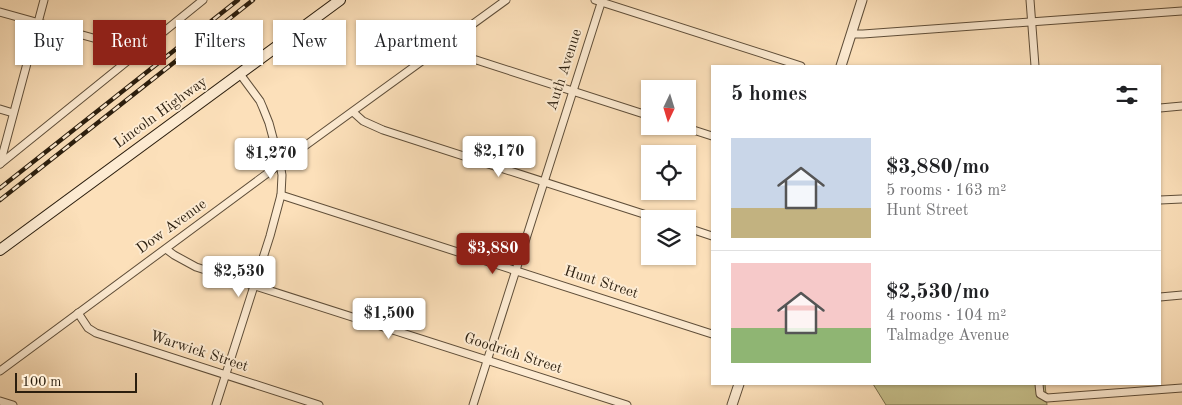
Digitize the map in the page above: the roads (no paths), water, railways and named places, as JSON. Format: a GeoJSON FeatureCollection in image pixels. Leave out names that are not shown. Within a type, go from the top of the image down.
{"type":"FeatureCollection","features":[{"type":"Feature","properties":{"kind":"main road","name":"Lincoln Highway"},"geometry":{"type":"LineString","coordinates":[[0,250],[340,0]]}},
{"type":"Feature","properties":{"kind":"street"},"geometry":{"type":"LineString","coordinates":[[39,20],[44,0]]}},
{"type":"Feature","properties":{"kind":"street"},"geometry":{"type":"LineString","coordinates":[[166,30],[203,0]]}},
{"type":"Feature","properties":{"kind":"street","name":"Dow Avenue"},"geometry":{"type":"LineString","coordinates":[[476,22],[506,0]]}},
{"type":"Feature","properties":{"kind":"street"},"geometry":{"type":"LineString","coordinates":[[840,65],[862,0]]}},
{"type":"Feature","properties":{"kind":"street"},"geometry":{"type":"LineString","coordinates":[[1030,0],[1035,65]]}},
{"type":"Feature","properties":{"kind":"street"},"geometry":{"type":"LineString","coordinates":[[599,1],[799,65]]}},
{"type":"Feature","properties":{"kind":"street","name":"Auth Avenue"},"geometry":{"type":"LineString","coordinates":[[473,405],[573,92],[599,1]]}},
{"type":"Feature","properties":{"kind":"street"},"geometry":{"type":"LineString","coordinates":[[0,12],[30,20]]}},
{"type":"Feature","properties":{"kind":"street"},"geometry":{"type":"LineString","coordinates":[[851,34],[1182,12]]}},
{"type":"Feature","properties":{"kind":"street"},"geometry":{"type":"LineString","coordinates":[[476,61],[641,113]]}},
{"type":"Feature","properties":{"kind":"street"},"geometry":{"type":"LineString","coordinates":[[0,164],[26,65]]}},
{"type":"Feature","properties":{"kind":"street"},"geometry":{"type":"LineString","coordinates":[[0,164],[123,65]]}},
{"type":"Feature","properties":{"kind":"street","name":"Dow Avenue"},"geometry":{"type":"LineString","coordinates":[[0,371],[280,164],[418,65]]}},
{"type":"Feature","properties":{"kind":"street"},"geometry":{"type":"LineString","coordinates":[[216,405],[272,230],[280,195],[282,175],[276,146],[263,108],[240,74]]}},
{"type":"Feature","properties":{"kind":"street"},"geometry":{"type":"LineString","coordinates":[[1161,108],[1182,106]]}},
{"type":"Feature","properties":{"kind":"street"},"geometry":{"type":"LineString","coordinates":[[0,109],[13,112]]}},
{"type":"Feature","properties":{"kind":"street"},"geometry":{"type":"LineString","coordinates":[[353,112],[376,127],[641,213]]}},
{"type":"Feature","properties":{"kind":"street"},"geometry":{"type":"LineString","coordinates":[[696,131],[711,136]]}},
{"type":"Feature","properties":{"kind":"street","name":"Hunt Street"},"geometry":{"type":"LineString","coordinates":[[280,195],[711,334]]}},
{"type":"Feature","properties":{"kind":"street"},"geometry":{"type":"LineString","coordinates":[[1161,200],[1182,199]]}},
{"type":"Feature","properties":{"kind":"street"},"geometry":{"type":"LineString","coordinates":[[696,231],[711,236]]}},
{"type":"Feature","properties":{"kind":"street","name":"Goodrich Street"},"geometry":{"type":"LineString","coordinates":[[166,249],[196,267],[627,405]]}},
{"type":"Feature","properties":{"kind":"street"},"geometry":{"type":"LineString","coordinates":[[1161,297],[1182,295]]}},
{"type":"Feature","properties":{"kind":"street","name":"Warwick Street"},"geometry":{"type":"LineString","coordinates":[[78,313],[88,328],[96,333],[319,405]]}},
{"type":"Feature","properties":{"kind":"street"},"geometry":{"type":"LineString","coordinates":[[732,405],[739,385]]}},
{"type":"Feature","properties":{"kind":"street"},"geometry":{"type":"LineString","coordinates":[[1039,385],[1039,392],[1047,398],[1182,388]]}},
{"type":"Feature","properties":{"kind":"street"},"geometry":{"type":"LineString","coordinates":[[0,401],[13,405]]}},
{"type":"Feature","properties":{"kind":"railway"},"geometry":{"type":"LineString","coordinates":[[0,188],[238,0]]}},
{"type":"Feature","properties":{"kind":"railway"},"geometry":{"type":"LineString","coordinates":[[0,200],[253,0]]}}]}
